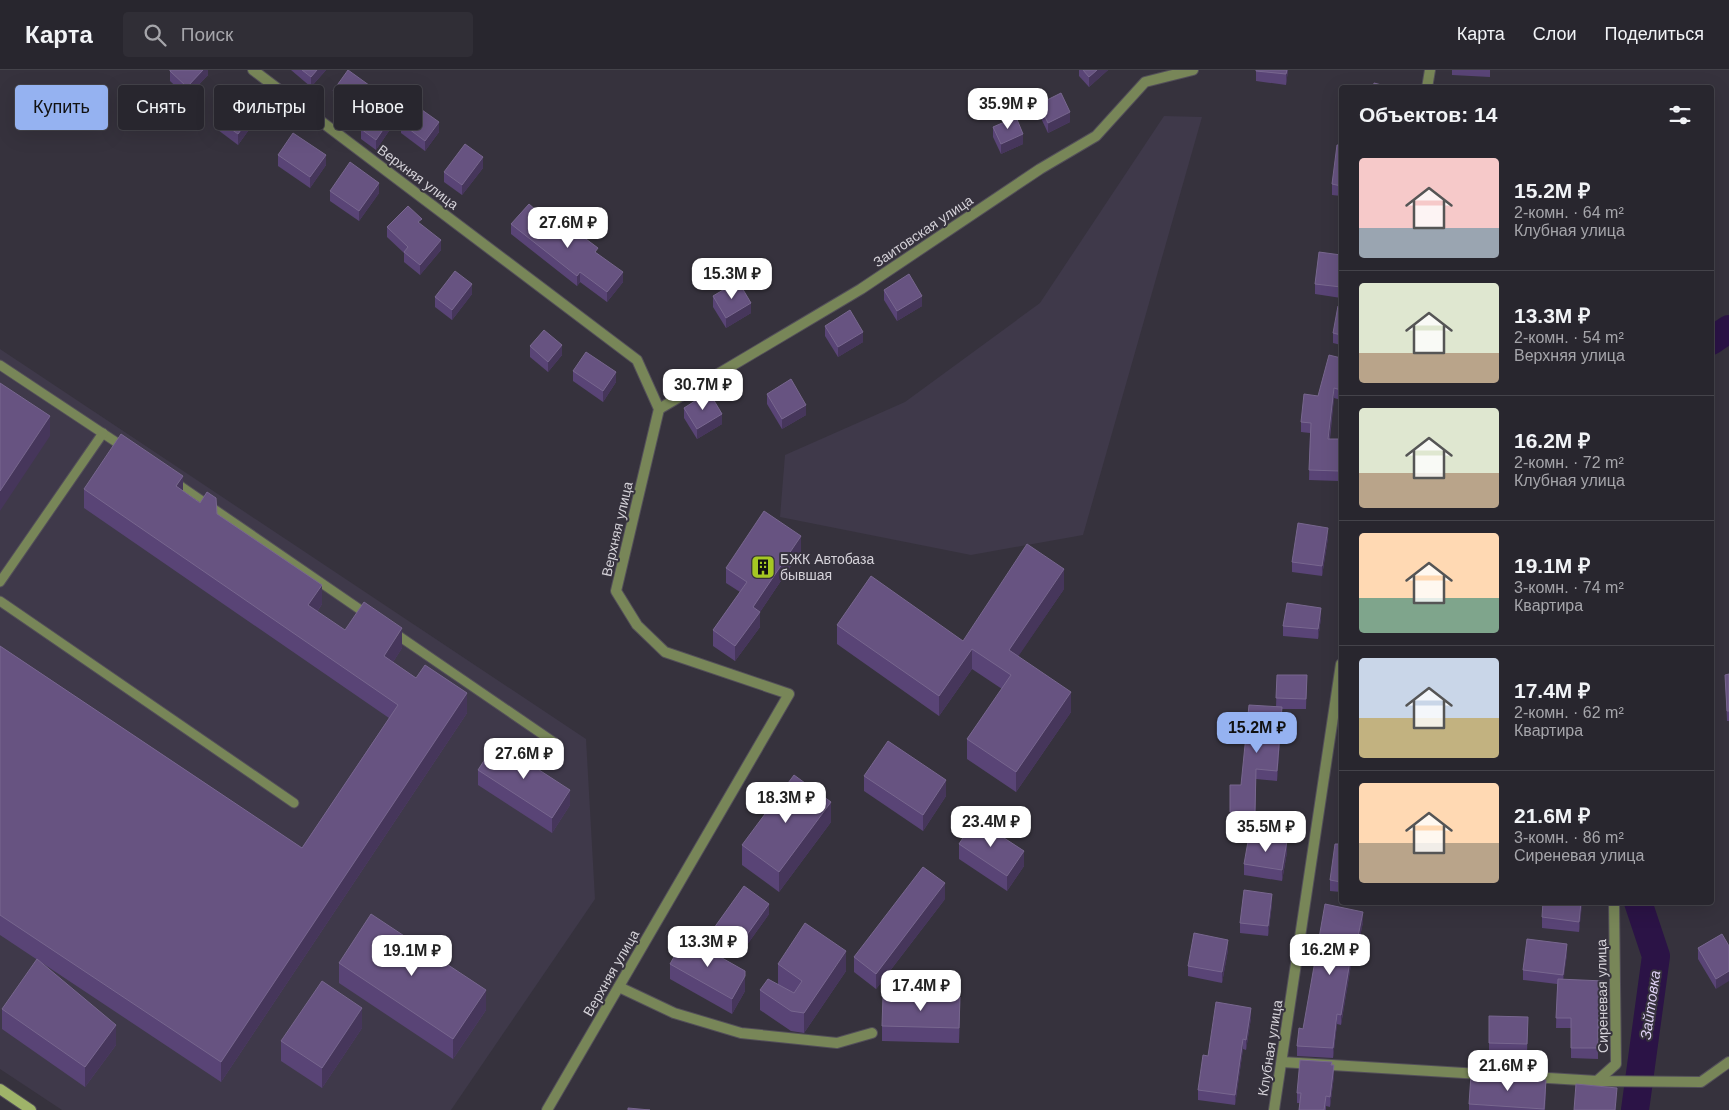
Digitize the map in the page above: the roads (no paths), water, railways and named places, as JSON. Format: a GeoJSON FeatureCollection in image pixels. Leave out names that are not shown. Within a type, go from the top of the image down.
{"type":"FeatureCollection","features":[{"type":"Feature","properties":{"kind":"main road"},"geometry":{"type":"LineString","coordinates":[[0,1089],[31,1110]]}},
{"type":"Feature","properties":{"kind":"street","name":"Верхняя улица"},"geometry":{"type":"LineString","coordinates":[[253,70],[638,360],[659,408],[616,591],[638,626],[665,652],[789,694],[548,1110]]}},
{"type":"Feature","properties":{"kind":"street","name":"Заитовская улица"},"geometry":{"type":"LineString","coordinates":[[659,408],[861,289],[1040,169],[1096,136],[1145,82],[1193,70]]}},
{"type":"Feature","properties":{"kind":"street"},"geometry":{"type":"LineString","coordinates":[[1428,85],[1430,70]]}},
{"type":"Feature","properties":{"kind":"street","name":"Клубная улица"},"geometry":{"type":"LineString","coordinates":[[1274,1110],[1339,677]]}},
{"type":"Feature","properties":{"kind":"street","name":"Сиреневая улица"},"geometry":{"type":"LineString","coordinates":[[1598,1082],[1616,1064],[1614,905]]}},
{"type":"Feature","properties":{"kind":"street"},"geometry":{"type":"LineString","coordinates":[[619,987],[674,1013],[741,1033],[837,1043],[872,1033]]}},
{"type":"Feature","properties":{"kind":"street"},"geometry":{"type":"LineString","coordinates":[[1282,1062],[1598,1082],[1701,1082],[1729,1062]]}},
{"type":"Feature","properties":{"kind":"lane"},"geometry":{"type":"LineString","coordinates":[[0,365],[136,455]]}},
{"type":"Feature","properties":{"kind":"lane"},"geometry":{"type":"LineString","coordinates":[[0,582],[104,433]]}},
{"type":"Feature","properties":{"kind":"lane"},"geometry":{"type":"LineString","coordinates":[[168,478],[379,623]]}},
{"type":"Feature","properties":{"kind":"lane"},"geometry":{"type":"LineString","coordinates":[[0,601],[294,802]]}},
{"type":"Feature","properties":{"kind":"lane"},"geometry":{"type":"LineString","coordinates":[[387,628],[558,746]]}},
{"type":"Feature","properties":{"kind":"waterway","name":"Зайтовка"},"geometry":{"type":"LineString","coordinates":[[1714,339],[1729,329]]}},
{"type":"Feature","properties":{"kind":"waterway","name":"Зайтовка"},"geometry":{"type":"LineString","coordinates":[[1635,1110],[1656,956],[1639,905]]}},
{"type":"Feature","properties":{"kind":"place","name":"БЖК Автобаза бывшая"},"geometry":{"type":"Point","coordinates":[763,567]}}]}
